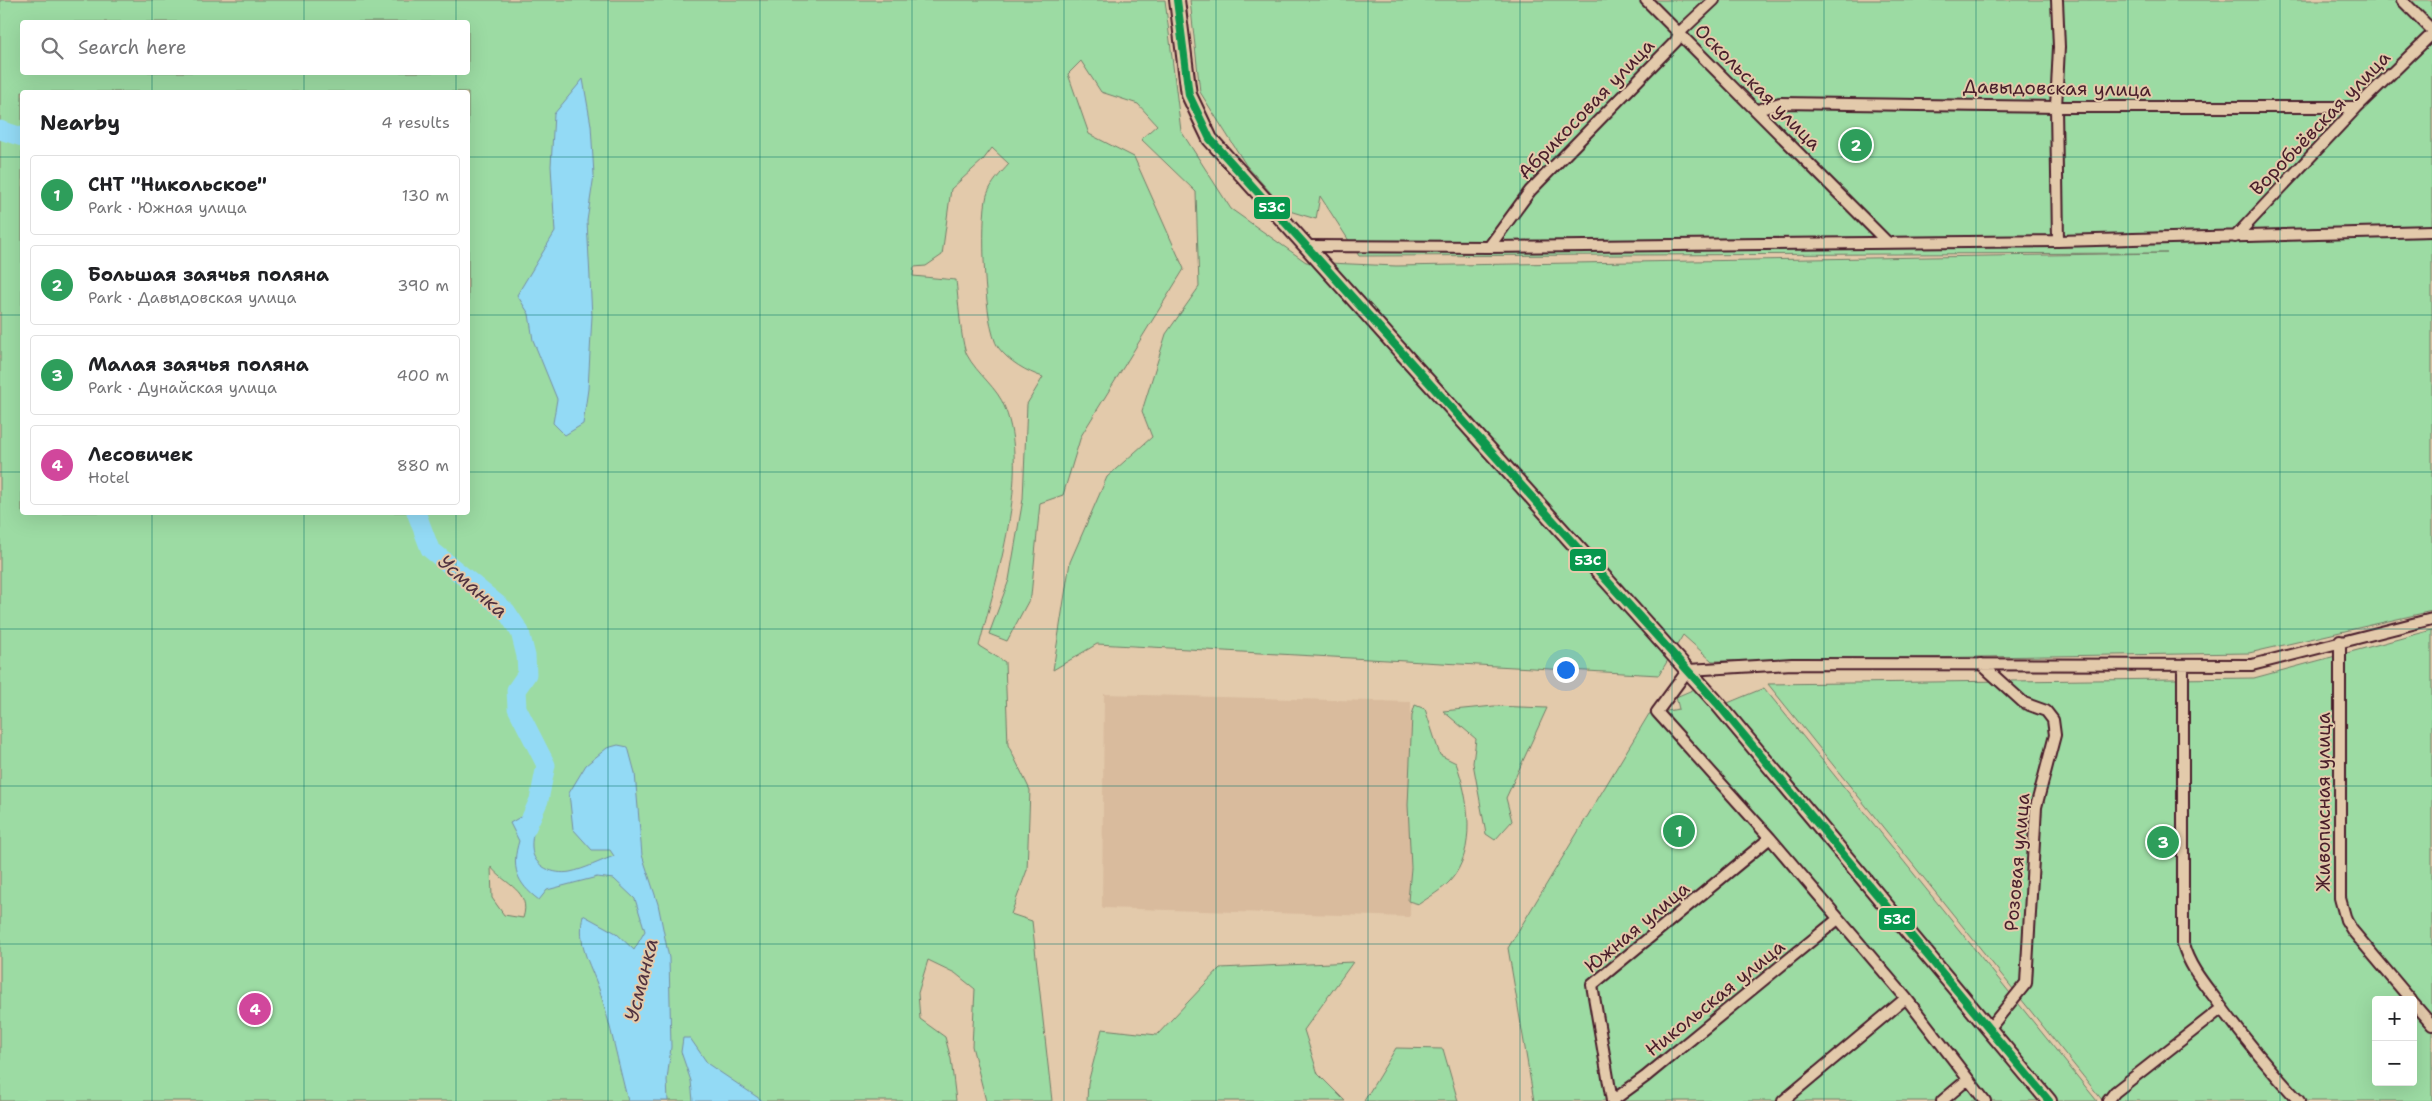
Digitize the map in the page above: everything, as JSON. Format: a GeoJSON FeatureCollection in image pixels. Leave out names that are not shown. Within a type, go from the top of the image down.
{"type":"FeatureCollection","features":[{"type":"Feature","properties":{"kind":"street"},"geometry":{"type":"LineString","coordinates":[[1177,0],[1189,95],[1210,139],[1688,670],[2049,1101]]}},
{"type":"Feature","properties":{"kind":"street","name":"Оскольская улица"},"geometry":{"type":"LineString","coordinates":[[1646,0],[1758,110],[1887,242]]}},
{"type":"Feature","properties":{"kind":"street","name":"Абрикосовая улица"},"geometry":{"type":"LineString","coordinates":[[1489,247],[1530,191],[1676,41],[1679,33],[1714,0]]}},
{"type":"Feature","properties":{"kind":"street"},"geometry":{"type":"LineString","coordinates":[[2057,0],[2059,47],[2056,107],[2058,242]]}},
{"type":"Feature","properties":{"kind":"street"},"geometry":{"type":"LineString","coordinates":[[2402,0],[2432,30]]}},
{"type":"Feature","properties":{"kind":"street","name":"Воробьёвская улица"},"geometry":{"type":"LineString","coordinates":[[2236,237],[2357,107],[2432,34]]}},
{"type":"Feature","properties":{"kind":"street","name":"Давыдовская улица"},"geometry":{"type":"LineString","coordinates":[[1758,110],[1780,103],[2056,107],[2357,107]]}},
{"type":"Feature","properties":{"kind":"street"},"geometry":{"type":"LineString","coordinates":[[1306,246],[1489,247],[1887,242],[2058,242],[2432,231]]}},
{"type":"Feature","properties":{"kind":"street"},"geometry":{"type":"LineString","coordinates":[[1688,670],[1792,664],[2252,665],[2432,619]]}},
{"type":"Feature","properties":{"kind":"street","name":"Живописная улица"},"geometry":{"type":"LineString","coordinates":[[2340,641],[2340,898],[2346,920],[2352,930],[2408,996]]}},
{"type":"Feature","properties":{"kind":"street","name":"Розовая улица"},"geometry":{"type":"LineString","coordinates":[[1981,664],[2024,703],[2046,711],[2053,720],[2055,735],[2036,807],[2026,984],[1989,1029]]}},
{"type":"Feature","properties":{"kind":"street"},"geometry":{"type":"LineString","coordinates":[[2183,666],[2183,944],[2188,960],[2222,1008],[2298,1101]]}},
{"type":"Feature","properties":{"kind":"street"},"geometry":{"type":"LineString","coordinates":[[1688,670],[1657,712],[1770,838],[1906,998],[1967,1080],[1985,1101]]}},
{"type":"Feature","properties":{"kind":"street","name":"Южная улица"},"geometry":{"type":"LineString","coordinates":[[1612,1101],[1592,985],[1770,838]]}},
{"type":"Feature","properties":{"kind":"street","name":"Никольская улица"},"geometry":{"type":"LineString","coordinates":[[1612,1101],[1645,1077],[1838,919]]}},
{"type":"Feature","properties":{"kind":"street"},"geometry":{"type":"LineString","coordinates":[[1783,1101],[1906,998]]}},
{"type":"Feature","properties":{"kind":"street","name":"Живописная улица"},"geometry":{"type":"LineString","coordinates":[[2417,1007],[2432,1025]]}},
{"type":"Feature","properties":{"kind":"street"},"geometry":{"type":"LineString","coordinates":[[2108,1101],[2115,1092],[2222,1008]]}},
{"type":"Feature","properties":{"kind":"street"},"geometry":{"type":"LineString","coordinates":[[1942,1101],[1967,1080]]}},
{"type":"Feature","properties":{"kind":"shaded area"},"geometry":{"type":"Polygon","coordinates":[[[1104,694],[1411,702],[1410,917],[1102,908],[1104,694]]]}},
{"type":"Feature","properties":{"kind":"green space"},"geometry":{"type":"Polygon","coordinates":[[[0,0],[1165,0],[1181,131],[1231,209],[1306,262],[1396,266],[2167,253],[1359,256],[1320,196],[1316,219],[1286,210],[1246,165],[1200,92],[1190,0],[2432,0],[2432,611],[2249,653],[1712,661],[1683,635],[1659,675],[1097,644],[1053,670],[1070,562],[1107,477],[1152,437],[1142,411],[1166,334],[1199,287],[1196,192],[1141,139],[1157,125],[1138,104],[1101,92],[1081,61],[1068,74],[1089,134],[1134,157],[1184,269],[1081,436],[1063,495],[1040,503],[1031,596],[1007,641],[989,634],[1009,580],[1023,499],[1027,404],[1043,377],[1024,369],[1007,357],[998,347],[993,336],[989,318],[985,273],[985,208],[991,186],[1009,164],[992,148],[983,160],[951,189],[942,255],[926,266],[914,267],[913,276],[956,280],[961,331],[967,355],[1002,401],[1012,434],[1014,463],[1013,494],[1008,527],[1002,559],[979,646],[1005,662],[1008,745],[1030,790],[1027,870],[1011,914],[1032,921],[1052,1101],[986,1101],[972,1046],[975,989],[955,973],[928,960],[918,993],[920,1019],[945,1037],[951,1059],[956,1101],[0,1101],[0,0]],[[491,867],[492,898],[504,915],[523,918],[525,909],[521,895],[491,867]]]}},
{"type":"Feature","properties":{"kind":"green space"},"geometry":{"type":"Polygon","coordinates":[[[2432,630],[2432,1101],[2103,1101],[1768,684],[2254,678],[2432,630]]]}},
{"type":"Feature","properties":{"kind":"green space"},"geometry":{"type":"Polygon","coordinates":[[[1697,688],[1718,707],[1764,688],[2097,1101],[1534,1101],[1508,948],[1649,714],[1679,709],[1676,697],[1697,688]]]}},
{"type":"Feature","properties":{"kind":"green space"},"geometry":{"type":"Polygon","coordinates":[[[1415,705],[1425,709],[1440,755],[1456,763],[1464,792],[1468,824],[1464,855],[1459,869],[1447,884],[1419,904],[1408,901],[1411,868],[1408,805],[1412,715],[1415,705]]]}},
{"type":"Feature","properties":{"kind":"green space"},"geometry":{"type":"Polygon","coordinates":[[[1494,706],[1547,708],[1506,798],[1512,821],[1495,840],[1486,834],[1473,763],[1476,739],[1443,711],[1494,706]]]}},
{"type":"Feature","properties":{"kind":"green space"},"geometry":{"type":"Polygon","coordinates":[[[1353,962],[1304,1030],[1318,1074],[1345,1101],[1087,1101],[1088,1083],[1102,1029],[1157,1035],[1220,968],[1353,962]]]}},
{"type":"Feature","properties":{"kind":"green space"},"geometry":{"type":"Polygon","coordinates":[[[1396,1048],[1443,1049],[1458,1101],[1364,1101],[1396,1048]]]}},
{"type":"Feature","properties":{"kind":"water"},"geometry":{"type":"Polygon","coordinates":[[[583,79],[591,125],[594,175],[587,221],[592,316],[588,389],[583,424],[565,435],[553,423],[557,399],[533,340],[529,314],[517,295],[555,232],[551,166],[554,114],[583,79]]]}},
{"type":"Feature","properties":{"kind":"water"},"geometry":{"type":"Polygon","coordinates":[[[618,745],[628,747],[635,773],[642,855],[658,904],[669,958],[671,1047],[667,1080],[668,1101],[628,1101],[599,989],[583,945],[583,915],[616,933],[634,950],[645,931],[635,899],[614,879],[597,877],[547,890],[539,900],[520,881],[516,867],[519,841],[510,823],[522,816],[532,804],[542,806],[533,832],[532,843],[533,855],[540,865],[551,871],[564,873],[587,867],[614,856],[610,850],[592,850],[573,829],[569,793],[586,765],[607,748],[618,745]]]}},
{"type":"Feature","properties":{"kind":"water"},"geometry":{"type":"Polygon","coordinates":[[[683,1038],[690,1038],[708,1064],[763,1101],[693,1101],[691,1081],[681,1052],[683,1038]]]}},
{"type":"Feature","properties":{"kind":"waterway","name":"Усманка"},"geometry":{"type":"LineString","coordinates":[[0,130],[20,136]]}},
{"type":"Feature","properties":{"kind":"waterway","name":"Усманка"},"geometry":{"type":"LineString","coordinates":[[417,515],[430,549],[506,611],[520,632],[526,656],[527,674],[516,690],[517,708],[546,765],[539,800],[526,829]]}},
{"type":"Feature","properties":{"kind":"transit line","name":"53С"},"geometry":{"type":"LineString","coordinates":[[1177,0],[1189,95],[1210,139],[1717,703],[2049,1101]]}},
{"type":"Feature","properties":{"kind":"place","name":"Большая заячья поляна"},"geometry":{"type":"Point","coordinates":[1856,145]}},
{"type":"Feature","properties":{"kind":"place","name":"СНТ \"Никольское\""},"geometry":{"type":"Point","coordinates":[1679,831]}},
{"type":"Feature","properties":{"kind":"place","name":"Малая заячья поляна"},"geometry":{"type":"Point","coordinates":[2163,842]}},
{"type":"Feature","properties":{"kind":"place","name":"Лесовичек"},"geometry":{"type":"Point","coordinates":[255,1009]}}]}
